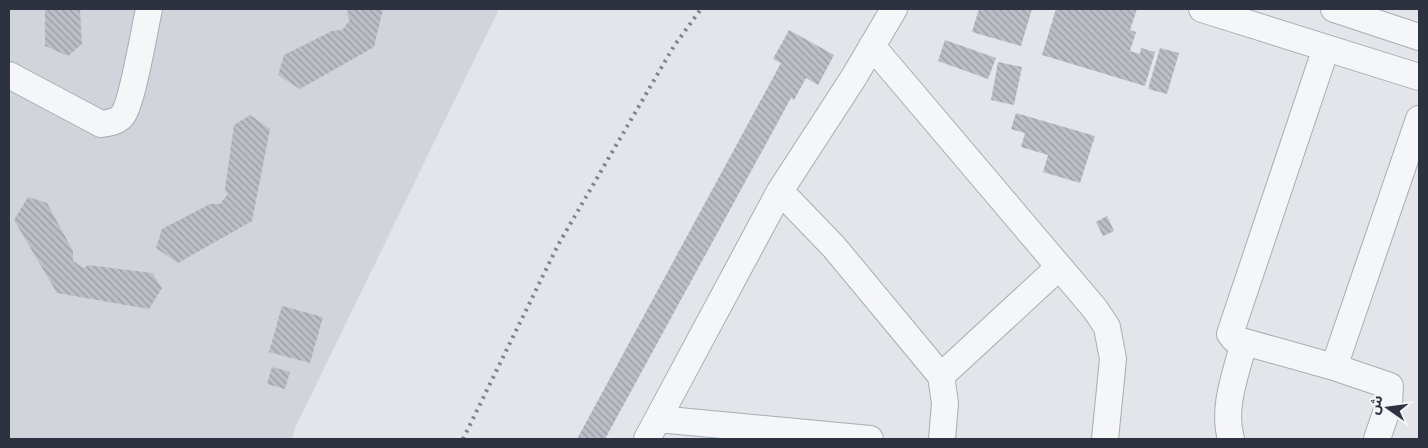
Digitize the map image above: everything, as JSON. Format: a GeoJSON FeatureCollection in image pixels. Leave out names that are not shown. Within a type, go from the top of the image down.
{"type":"FeatureCollection","features":[{"type":"Feature","properties":{"kind":"street"},"geometry":{"type":"LineString","coordinates":[[9,75],[101,124],[113,122],[123,115],[130,95],[150,9]]}},
{"type":"Feature","properties":{"kind":"street"},"geometry":{"type":"LineString","coordinates":[[870,439],[653,429],[780,191],[894,9]]}},
{"type":"Feature","properties":{"kind":"street"},"geometry":{"type":"LineString","coordinates":[[1202,9],[1419,77]]}},
{"type":"Feature","properties":{"kind":"street"},"geometry":{"type":"LineString","coordinates":[[1334,9],[1419,37]]}},
{"type":"Feature","properties":{"kind":"street"},"geometry":{"type":"LineString","coordinates":[[872,46],[1095,309],[1107,327],[1111,340],[1113,359],[1105,439]]}},
{"type":"Feature","properties":{"kind":"street"},"geometry":{"type":"LineString","coordinates":[[1326,48],[1275,206],[1230,334],[1234,339],[1334,367],[1390,386],[1389,404],[1377,439]]}},
{"type":"Feature","properties":{"kind":"street"},"geometry":{"type":"LineString","coordinates":[[1334,367],[1419,119]]}},
{"type":"Feature","properties":{"kind":"street"},"geometry":{"type":"LineString","coordinates":[[780,191],[834,247],[941,376],[945,403],[942,439]]}},
{"type":"Feature","properties":{"kind":"street"},"geometry":{"type":"LineString","coordinates":[[941,376],[1059,267]]}},
{"type":"Feature","properties":{"kind":"street"},"geometry":{"type":"LineString","coordinates":[[1231,439],[1227,425],[1228,402],[1244,342]]}},
{"type":"Feature","properties":{"kind":"shaded area"},"geometry":{"type":"Polygon","coordinates":[[[9,9],[499,9],[295,428],[292,439],[9,439],[9,9]]]}},
{"type":"Feature","properties":{"kind":"building"},"geometry":{"type":"Polygon","coordinates":[[[45,9],[80,9],[82,44],[68,56],[45,46],[45,9]]]}},
{"type":"Feature","properties":{"kind":"building"},"geometry":{"type":"Polygon","coordinates":[[[348,9],[383,9],[374,47],[300,89],[278,75],[284,55],[332,31],[342,30],[350,20],[347,15],[348,9]]]}},
{"type":"Feature","properties":{"kind":"building"},"geometry":{"type":"Polygon","coordinates":[[[979,9],[1032,9],[1021,46],[972,32],[979,9]]]}},
{"type":"Feature","properties":{"kind":"building"},"geometry":{"type":"Polygon","coordinates":[[[1056,9],[1137,9],[1130,30],[1136,32],[1130,51],[1140,54],[1141,48],[1155,52],[1145,86],[1042,55],[1056,9]]]}},
{"type":"Feature","properties":{"kind":"building"},"geometry":{"type":"Polygon","coordinates":[[[789,30],[834,55],[818,85],[806,78],[794,100],[791,98],[605,439],[577,439],[781,63],[773,59],[789,30]]]}},
{"type":"Feature","properties":{"kind":"building"},"geometry":{"type":"Polygon","coordinates":[[[945,40],[996,58],[988,79],[938,61],[945,40]]]}},
{"type":"Feature","properties":{"kind":"building"},"geometry":{"type":"Polygon","coordinates":[[[1160,48],[1179,53],[1167,94],[1148,89],[1160,48]]]}},
{"type":"Feature","properties":{"kind":"building"},"geometry":{"type":"Polygon","coordinates":[[[998,62],[1022,67],[1014,105],[991,100],[998,62]]]}},
{"type":"Feature","properties":{"kind":"building"},"geometry":{"type":"Polygon","coordinates":[[[1016,113],[1095,136],[1080,183],[1043,172],[1048,155],[1021,147],[1025,133],[1011,129],[1016,113]]]}},
{"type":"Feature","properties":{"kind":"building"},"geometry":{"type":"Polygon","coordinates":[[[250,115],[270,129],[252,221],[178,263],[156,248],[162,229],[210,204],[220,204],[228,194],[225,189],[234,125],[250,115]]]}},
{"type":"Feature","properties":{"kind":"building"},"geometry":{"type":"Polygon","coordinates":[[[28,197],[47,203],[73,251],[73,261],[84,268],[88,265],[152,273],[162,288],[149,309],[57,293],[14,220],[28,197]]]}},
{"type":"Feature","properties":{"kind":"building"},"geometry":{"type":"Polygon","coordinates":[[[1107,216],[1114,231],[1103,236],[1096,222],[1107,216]]]}},
{"type":"Feature","properties":{"kind":"building"},"geometry":{"type":"Polygon","coordinates":[[[282,306],[323,317],[310,363],[269,352],[282,306]]]}},
{"type":"Feature","properties":{"kind":"building"},"geometry":{"type":"Polygon","coordinates":[[[272,367],[290,372],[285,389],[267,384],[272,367]]]}},
{"type":"Feature","properties":{"kind":"railway"},"geometry":{"type":"LineString","coordinates":[[463,439],[558,245],[674,46],[701,9]]}}]}
